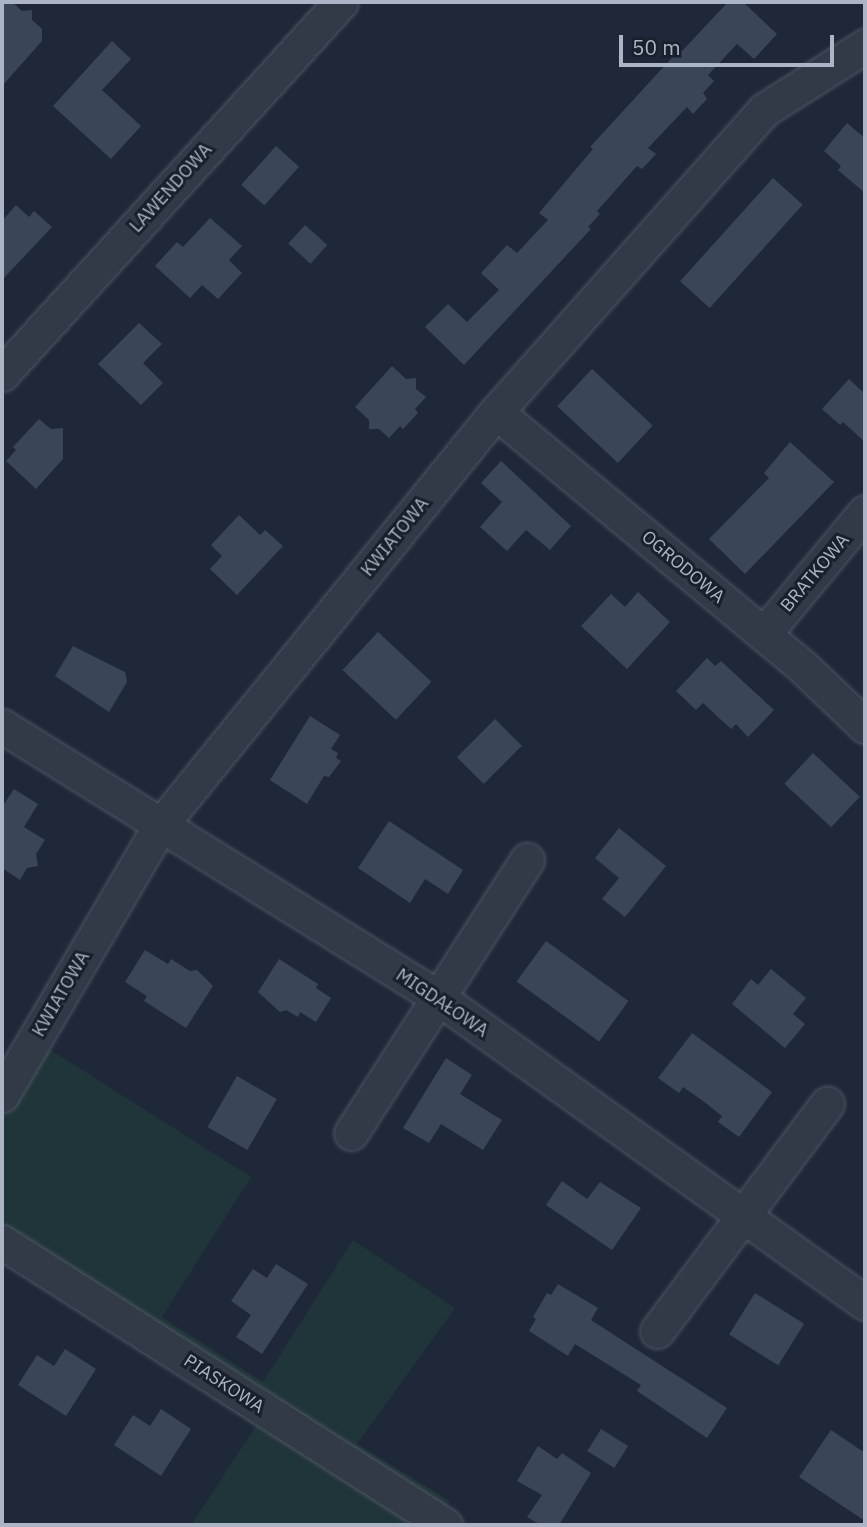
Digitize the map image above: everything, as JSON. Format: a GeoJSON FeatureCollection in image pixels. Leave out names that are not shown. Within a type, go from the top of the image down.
{"type":"FeatureCollection","features":[{"type":"Feature","properties":{"kind":"street","name":"LAWENDOWA"},"geometry":{"type":"LineString","coordinates":[[2,374],[341,2]]}},
{"type":"Feature","properties":{"kind":"street","name":"KWIATOWA"},"geometry":{"type":"LineString","coordinates":[[2,1095],[160,826],[496,412],[764,110],[865,46]]}},
{"type":"Feature","properties":{"kind":"street","name":"OGRODOWA"},"geometry":{"type":"LineString","coordinates":[[496,412],[764,634],[865,726]]}},
{"type":"Feature","properties":{"kind":"street","name":"BRATKOWA"},"geometry":{"type":"LineString","coordinates":[[764,634],[865,512]]}},
{"type":"Feature","properties":{"kind":"street","name":"MIGDAŁOWA"},"geometry":{"type":"LineString","coordinates":[[2,726],[438,998],[865,1304]]}},
{"type":"Feature","properties":{"kind":"street"},"geometry":{"type":"LineString","coordinates":[[351,1133],[527,860]]}},
{"type":"Feature","properties":{"kind":"street"},"geometry":{"type":"LineString","coordinates":[[657,1331],[827,1104]]}},
{"type":"Feature","properties":{"kind":"street","name":"PIASKOWA"},"geometry":{"type":"LineString","coordinates":[[2,1242],[445,1525]]}},
{"type":"Feature","properties":{"kind":"green space"},"geometry":{"type":"Polygon","coordinates":[[[24,1033],[251,1177],[162,1317],[263,1382],[353,1240],[455,1308],[357,1444],[450,1501],[433,1525],[191,1525],[256,1426],[2,1258],[2,1071],[24,1033]]]}},
{"type":"Feature","properties":{"kind":"building"},"geometry":{"type":"Polygon","coordinates":[[[2,2],[12,2],[22,11],[32,10],[32,20],[42,29],[42,41],[2,86],[2,2]]]}},
{"type":"Feature","properties":{"kind":"building"},"geometry":{"type":"Polygon","coordinates":[[[728,2],[743,2],[777,34],[754,59],[737,44],[708,75],[714,81],[703,93],[707,99],[693,114],[687,107],[648,148],[656,154],[642,169],[637,166],[597,211],[600,214],[588,227],[591,229],[464,365],[425,327],[448,304],[467,322],[499,290],[481,273],[507,245],[517,253],[548,220],[539,213],[593,149],[590,147],[680,49],[682,51],[728,2]]]}},
{"type":"Feature","properties":{"kind":"building"},"geometry":{"type":"Polygon","coordinates":[[[112,41],[131,59],[102,90],[141,126],[111,159],[53,106],[112,41]]]}},
{"type":"Feature","properties":{"kind":"building"},"geometry":{"type":"Polygon","coordinates":[[[847,123],[865,138],[865,193],[838,170],[841,166],[824,151],[847,123]]]}},
{"type":"Feature","properties":{"kind":"building"},"geometry":{"type":"Polygon","coordinates":[[[276,146],[299,167],[264,205],[241,185],[276,146]]]}},
{"type":"Feature","properties":{"kind":"building"},"geometry":{"type":"Polygon","coordinates":[[[773,178],[803,205],[710,308],[680,281],[773,178]]]}},
{"type":"Feature","properties":{"kind":"building"},"geometry":{"type":"Polygon","coordinates":[[[16,205],[29,217],[34,211],[52,227],[2,280],[2,221],[16,205]]]}},
{"type":"Feature","properties":{"kind":"building"},"geometry":{"type":"Polygon","coordinates":[[[210,218],[242,246],[229,260],[242,273],[218,299],[202,285],[190,298],[155,266],[177,242],[183,247],[210,218]]]}},
{"type":"Feature","properties":{"kind":"building"},"geometry":{"type":"Polygon","coordinates":[[[305,225],[327,245],[311,264],[288,244],[305,225]]]}},
{"type":"Feature","properties":{"kind":"building"},"geometry":{"type":"Polygon","coordinates":[[[139,323],[162,344],[143,363],[163,383],[141,405],[98,364],[139,323]]]}},
{"type":"Feature","properties":{"kind":"building"},"geometry":{"type":"Polygon","coordinates":[[[392,366],[406,379],[416,378],[416,389],[426,397],[415,409],[418,413],[403,429],[400,426],[389,438],[379,429],[369,429],[369,420],[355,407],[392,366]]]}},
{"type":"Feature","properties":{"kind":"building"},"geometry":{"type":"Polygon","coordinates":[[[592,369],[653,426],[618,463],[557,406],[592,369]]]}},
{"type":"Feature","properties":{"kind":"building"},"geometry":{"type":"Polygon","coordinates":[[[849,379],[865,394],[865,442],[843,422],[840,425],[822,409],[849,379]]]}},
{"type":"Feature","properties":{"kind":"building"},"geometry":{"type":"Polygon","coordinates":[[[39,419],[51,429],[63,428],[63,459],[36,489],[6,461],[16,450],[13,447],[39,419]]]}},
{"type":"Feature","properties":{"kind":"building"},"geometry":{"type":"Polygon","coordinates":[[[790,442],[834,482],[745,574],[709,539],[769,478],[764,473],[790,442]]]}},
{"type":"Feature","properties":{"kind":"building"},"geometry":{"type":"Polygon","coordinates":[[[501,461],[571,526],[550,550],[526,530],[507,551],[480,527],[502,502],[481,483],[501,461]]]}},
{"type":"Feature","properties":{"kind":"building"},"geometry":{"type":"Polygon","coordinates":[[[239,515],[260,535],[265,530],[283,546],[237,595],[210,569],[222,556],[211,545],[239,515]]]}},
{"type":"Feature","properties":{"kind":"building"},"geometry":{"type":"Polygon","coordinates":[[[638,592],[670,622],[627,669],[581,626],[611,594],[625,607],[638,592]]]}},
{"type":"Feature","properties":{"kind":"building"},"geometry":{"type":"Polygon","coordinates":[[[378,632],[431,682],[396,720],[343,670],[378,632]]]}},
{"type":"Feature","properties":{"kind":"building"},"geometry":{"type":"Polygon","coordinates":[[[73,646],[125,672],[127,682],[109,712],[55,676],[73,646]]]}},
{"type":"Feature","properties":{"kind":"building"},"geometry":{"type":"Polygon","coordinates":[[[707,658],[715,666],[721,661],[774,710],[748,737],[736,724],[731,729],[703,703],[696,710],[676,691],[707,658]]]}},
{"type":"Feature","properties":{"kind":"building"},"geometry":{"type":"Polygon","coordinates":[[[310,716],[340,735],[331,749],[338,753],[336,758],[341,761],[329,777],[324,776],[307,804],[270,780],[310,716]]]}},
{"type":"Feature","properties":{"kind":"building"},"geometry":{"type":"Polygon","coordinates":[[[495,719],[522,746],[484,784],[457,757],[495,719]]]}},
{"type":"Feature","properties":{"kind":"building"},"geometry":{"type":"Polygon","coordinates":[[[813,753],[860,797],[831,827],[784,784],[813,753]]]}},
{"type":"Feature","properties":{"kind":"building"},"geometry":{"type":"Polygon","coordinates":[[[14,789],[38,804],[24,827],[45,840],[36,854],[38,866],[27,868],[20,880],[2,868],[2,807],[14,789]]]}},
{"type":"Feature","properties":{"kind":"building"},"geometry":{"type":"Polygon","coordinates":[[[389,821],[463,870],[448,894],[425,879],[410,903],[358,868],[389,821]]]}},
{"type":"Feature","properties":{"kind":"building"},"geometry":{"type":"Polygon","coordinates":[[[619,828],[666,866],[625,917],[602,899],[619,878],[595,858],[619,828]]]}},
{"type":"Feature","properties":{"kind":"building"},"geometry":{"type":"Polygon","coordinates":[[[546,941],[629,1001],[599,1041],[517,981],[546,941]]]}},
{"type":"Feature","properties":{"kind":"building"},"geometry":{"type":"Polygon","coordinates":[[[145,950],[168,964],[171,959],[190,971],[197,970],[213,986],[186,1028],[144,1001],[147,996],[125,982],[145,950]]]}},
{"type":"Feature","properties":{"kind":"building"},"geometry":{"type":"Polygon","coordinates":[[[279,959],[318,984],[316,988],[331,998],[316,1022],[300,1012],[298,1017],[286,1010],[280,1012],[258,992],[279,959]]]}},
{"type":"Feature","properties":{"kind":"building"},"geometry":{"type":"Polygon","coordinates":[[[771,969],[806,998],[793,1014],[805,1024],[785,1048],[732,1004],[751,979],[758,985],[771,969]]]}},
{"type":"Feature","properties":{"kind":"building"},"geometry":{"type":"Polygon","coordinates":[[[692,1033],[772,1092],[739,1137],[718,1122],[722,1116],[703,1101],[683,1087],[679,1093],[658,1078],[692,1033]]]}},
{"type":"Feature","properties":{"kind":"building"},"geometry":{"type":"Polygon","coordinates":[[[446,1058],[472,1075],[460,1094],[502,1120],[483,1150],[441,1124],[429,1143],[403,1128],[446,1058]]]}},
{"type":"Feature","properties":{"kind":"building"},"geometry":{"type":"Polygon","coordinates":[[[237,1076],[277,1099],[247,1150],[207,1127],[237,1076]]]}},
{"type":"Feature","properties":{"kind":"building"},"geometry":{"type":"Polygon","coordinates":[[[562,1181],[587,1199],[600,1182],[641,1208],[612,1250],[546,1205],[562,1181]]]}},
{"type":"Feature","properties":{"kind":"building"},"geometry":{"type":"Polygon","coordinates":[[[276,1264],[308,1284],[262,1354],[236,1337],[251,1315],[231,1301],[253,1269],[267,1278],[276,1264]]]}},
{"type":"Feature","properties":{"kind":"building"},"geometry":{"type":"Polygon","coordinates":[[[558,1284],[598,1308],[591,1320],[727,1408],[707,1438],[637,1391],[641,1385],[575,1344],[568,1356],[529,1331],[536,1319],[533,1317],[547,1293],[551,1295],[558,1284]]]}},
{"type":"Feature","properties":{"kind":"building"},"geometry":{"type":"Polygon","coordinates":[[[755,1293],[804,1324],[778,1365],[729,1335],[755,1293]]]}},
{"type":"Feature","properties":{"kind":"building"},"geometry":{"type":"Polygon","coordinates":[[[65,1349],[96,1369],[66,1416],[18,1385],[37,1355],[54,1366],[65,1349]]]}},
{"type":"Feature","properties":{"kind":"building"},"geometry":{"type":"Polygon","coordinates":[[[161,1409],[191,1429],[161,1476],[114,1445],[133,1415],[150,1426],[161,1409]]]}},
{"type":"Feature","properties":{"kind":"building"},"geometry":{"type":"Polygon","coordinates":[[[601,1429],[628,1446],[614,1468],[587,1451],[601,1429]]]}},
{"type":"Feature","properties":{"kind":"building"},"geometry":{"type":"Polygon","coordinates":[[[831,1430],[865,1453],[865,1521],[799,1477],[831,1430]]]}},
{"type":"Feature","properties":{"kind":"building"},"geometry":{"type":"Polygon","coordinates":[[[538,1446],[557,1459],[562,1453],[591,1473],[559,1525],[541,1525],[527,1517],[542,1495],[517,1481],[538,1446]]]}}]}
